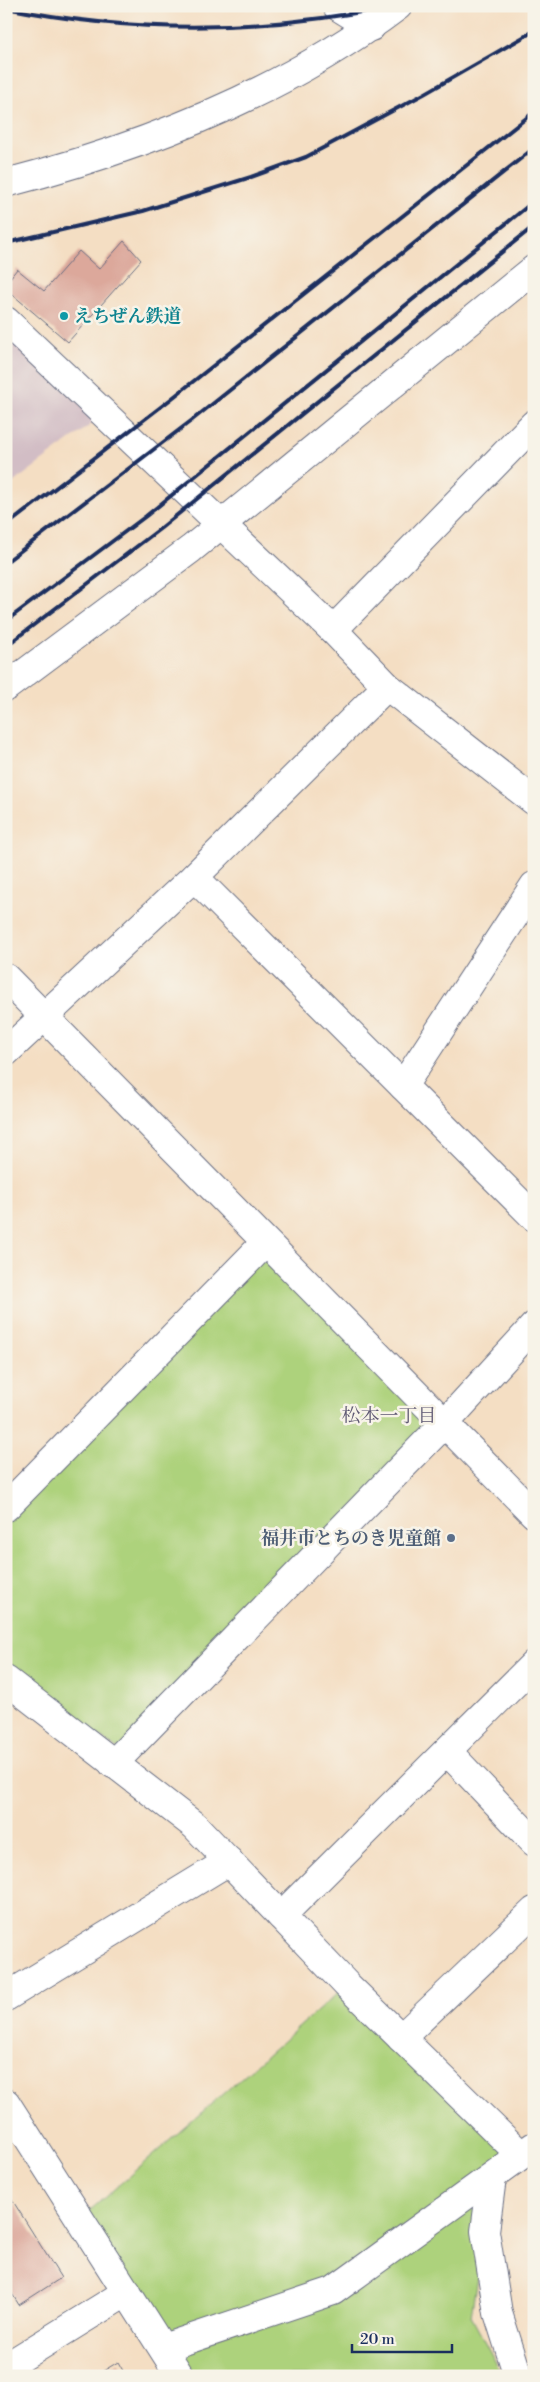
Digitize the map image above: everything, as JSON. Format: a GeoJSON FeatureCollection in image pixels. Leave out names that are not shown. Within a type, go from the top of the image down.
{"type":"FeatureCollection","features":[{"type":"Feature","properties":{"kind":"street"},"geometry":{"type":"LineString","coordinates":[[337,6],[371,27]]}},
{"type":"Feature","properties":{"kind":"street"},"geometry":{"type":"LineString","coordinates":[[6,184],[124,147],[202,118],[308,65],[371,27],[398,6]]}},
{"type":"Feature","properties":{"kind":"street"},"geometry":{"type":"LineString","coordinates":[[6,687],[221,524],[534,269]]}},
{"type":"Feature","properties":{"kind":"street"},"geometry":{"type":"LineString","coordinates":[[6,321],[333,630],[387,686],[534,801]]}},
{"type":"Feature","properties":{"kind":"street"},"geometry":{"type":"LineString","coordinates":[[333,630],[534,424]]}},
{"type":"Feature","properties":{"kind":"street"},"geometry":{"type":"LineString","coordinates":[[6,1052],[194,877],[387,686]]}},
{"type":"Feature","properties":{"kind":"street"},"geometry":{"type":"LineString","coordinates":[[194,877],[534,1217]]}},
{"type":"Feature","properties":{"kind":"street"},"geometry":{"type":"LineString","coordinates":[[403,1086],[534,886]]}},
{"type":"Feature","properties":{"kind":"street"},"geometry":{"type":"LineString","coordinates":[[6,978],[534,1514]]}},
{"type":"Feature","properties":{"kind":"street"},"geometry":{"type":"LineString","coordinates":[[6,1507],[265,1243]]}},
{"type":"Feature","properties":{"kind":"street"},"geometry":{"type":"LineString","coordinates":[[113,1764],[445,1423],[534,1326]]}},
{"type":"Feature","properties":{"kind":"street"},"geometry":{"type":"LineString","coordinates":[[281,1916],[534,1664]]}},
{"type":"Feature","properties":{"kind":"street"},"geometry":{"type":"LineString","coordinates":[[6,1680],[195,1826],[401,2038],[528,2151],[333,2291],[163,2348]]}},
{"type":"Feature","properties":{"kind":"street"},"geometry":{"type":"LineString","coordinates":[[446,1751],[534,1842]]}},
{"type":"Feature","properties":{"kind":"street"},"geometry":{"type":"LineString","coordinates":[[6,1998],[229,1861]]}},
{"type":"Feature","properties":{"kind":"street"},"geometry":{"type":"LineString","coordinates":[[401,2038],[534,1911]]}},
{"type":"Feature","properties":{"kind":"street"},"geometry":{"type":"LineString","coordinates":[[6,2103],[180,2376]]}},
{"type":"Feature","properties":{"kind":"street"},"geometry":{"type":"LineString","coordinates":[[492,2178],[485,2232],[498,2312],[518,2376]]}},
{"type":"Feature","properties":{"kind":"street"},"geometry":{"type":"LineString","coordinates":[[6,2367],[127,2292]]}},
{"type":"Feature","properties":{"kind":"shaded area"},"geometry":{"type":"Polygon","coordinates":[[[6,333],[97,420],[6,488],[6,333]]]}},
{"type":"Feature","properties":{"kind":"green space"},"geometry":{"type":"Polygon","coordinates":[[[265,1243],[445,1423],[123,1753],[6,1672],[6,1507],[265,1243]]]}},
{"type":"Feature","properties":{"kind":"green space"},"geometry":{"type":"Polygon","coordinates":[[[347,1985],[521,2155],[492,2178],[471,2316],[503,2376],[186,2376],[80,2219],[347,1985]]]}},
{"type":"Feature","properties":{"kind":"building","name":"えちぜん鉄道"},"geometry":{"type":"Polygon","coordinates":[[[124,241],[141,260],[68,342],[6,289],[6,283],[17,269],[44,291],[79,251],[99,269],[124,241]]]}},
{"type":"Feature","properties":{"kind":"building"},"geometry":{"type":"Polygon","coordinates":[[[6,2190],[61,2278],[19,2305],[6,2284],[6,2190]]]}},
{"type":"Feature","properties":{"kind":"building"},"geometry":{"type":"Polygon","coordinates":[[[118,2362],[126,2376],[95,2376],[118,2362]]]}},
{"type":"Feature","properties":{"kind":"railway"},"geometry":{"type":"LineString","coordinates":[[6,8],[103,22],[199,27],[295,21],[344,15],[392,6]]}},
{"type":"Feature","properties":{"kind":"railway"},"geometry":{"type":"LineString","coordinates":[[6,243],[143,211],[251,177],[306,157],[424,94],[534,31]]}},
{"type":"Feature","properties":{"kind":"railway"},"geometry":{"type":"LineString","coordinates":[[6,526],[171,399],[534,112]]}},
{"type":"Feature","properties":{"kind":"railway"},"geometry":{"type":"LineString","coordinates":[[6,562],[191,421],[534,148]]}},
{"type":"Feature","properties":{"kind":"railway"},"geometry":{"type":"LineString","coordinates":[[6,621],[146,516],[534,201]]}},
{"type":"Feature","properties":{"kind":"railway"},"geometry":{"type":"LineString","coordinates":[[6,646],[161,528],[534,226]]}},
{"type":"Feature","properties":{"kind":"place","name":"えちぜん鉄道"},"geometry":{"type":"Point","coordinates":[64,316]}},
{"type":"Feature","properties":{"kind":"place","name":"福井市とちのき児童館"},"geometry":{"type":"Point","coordinates":[451,1538]}},
{"type":"Feature","properties":{"kind":"district","name":"松本一丁目"},"geometry":{"type":"Point","coordinates":[389,1415]}}]}
